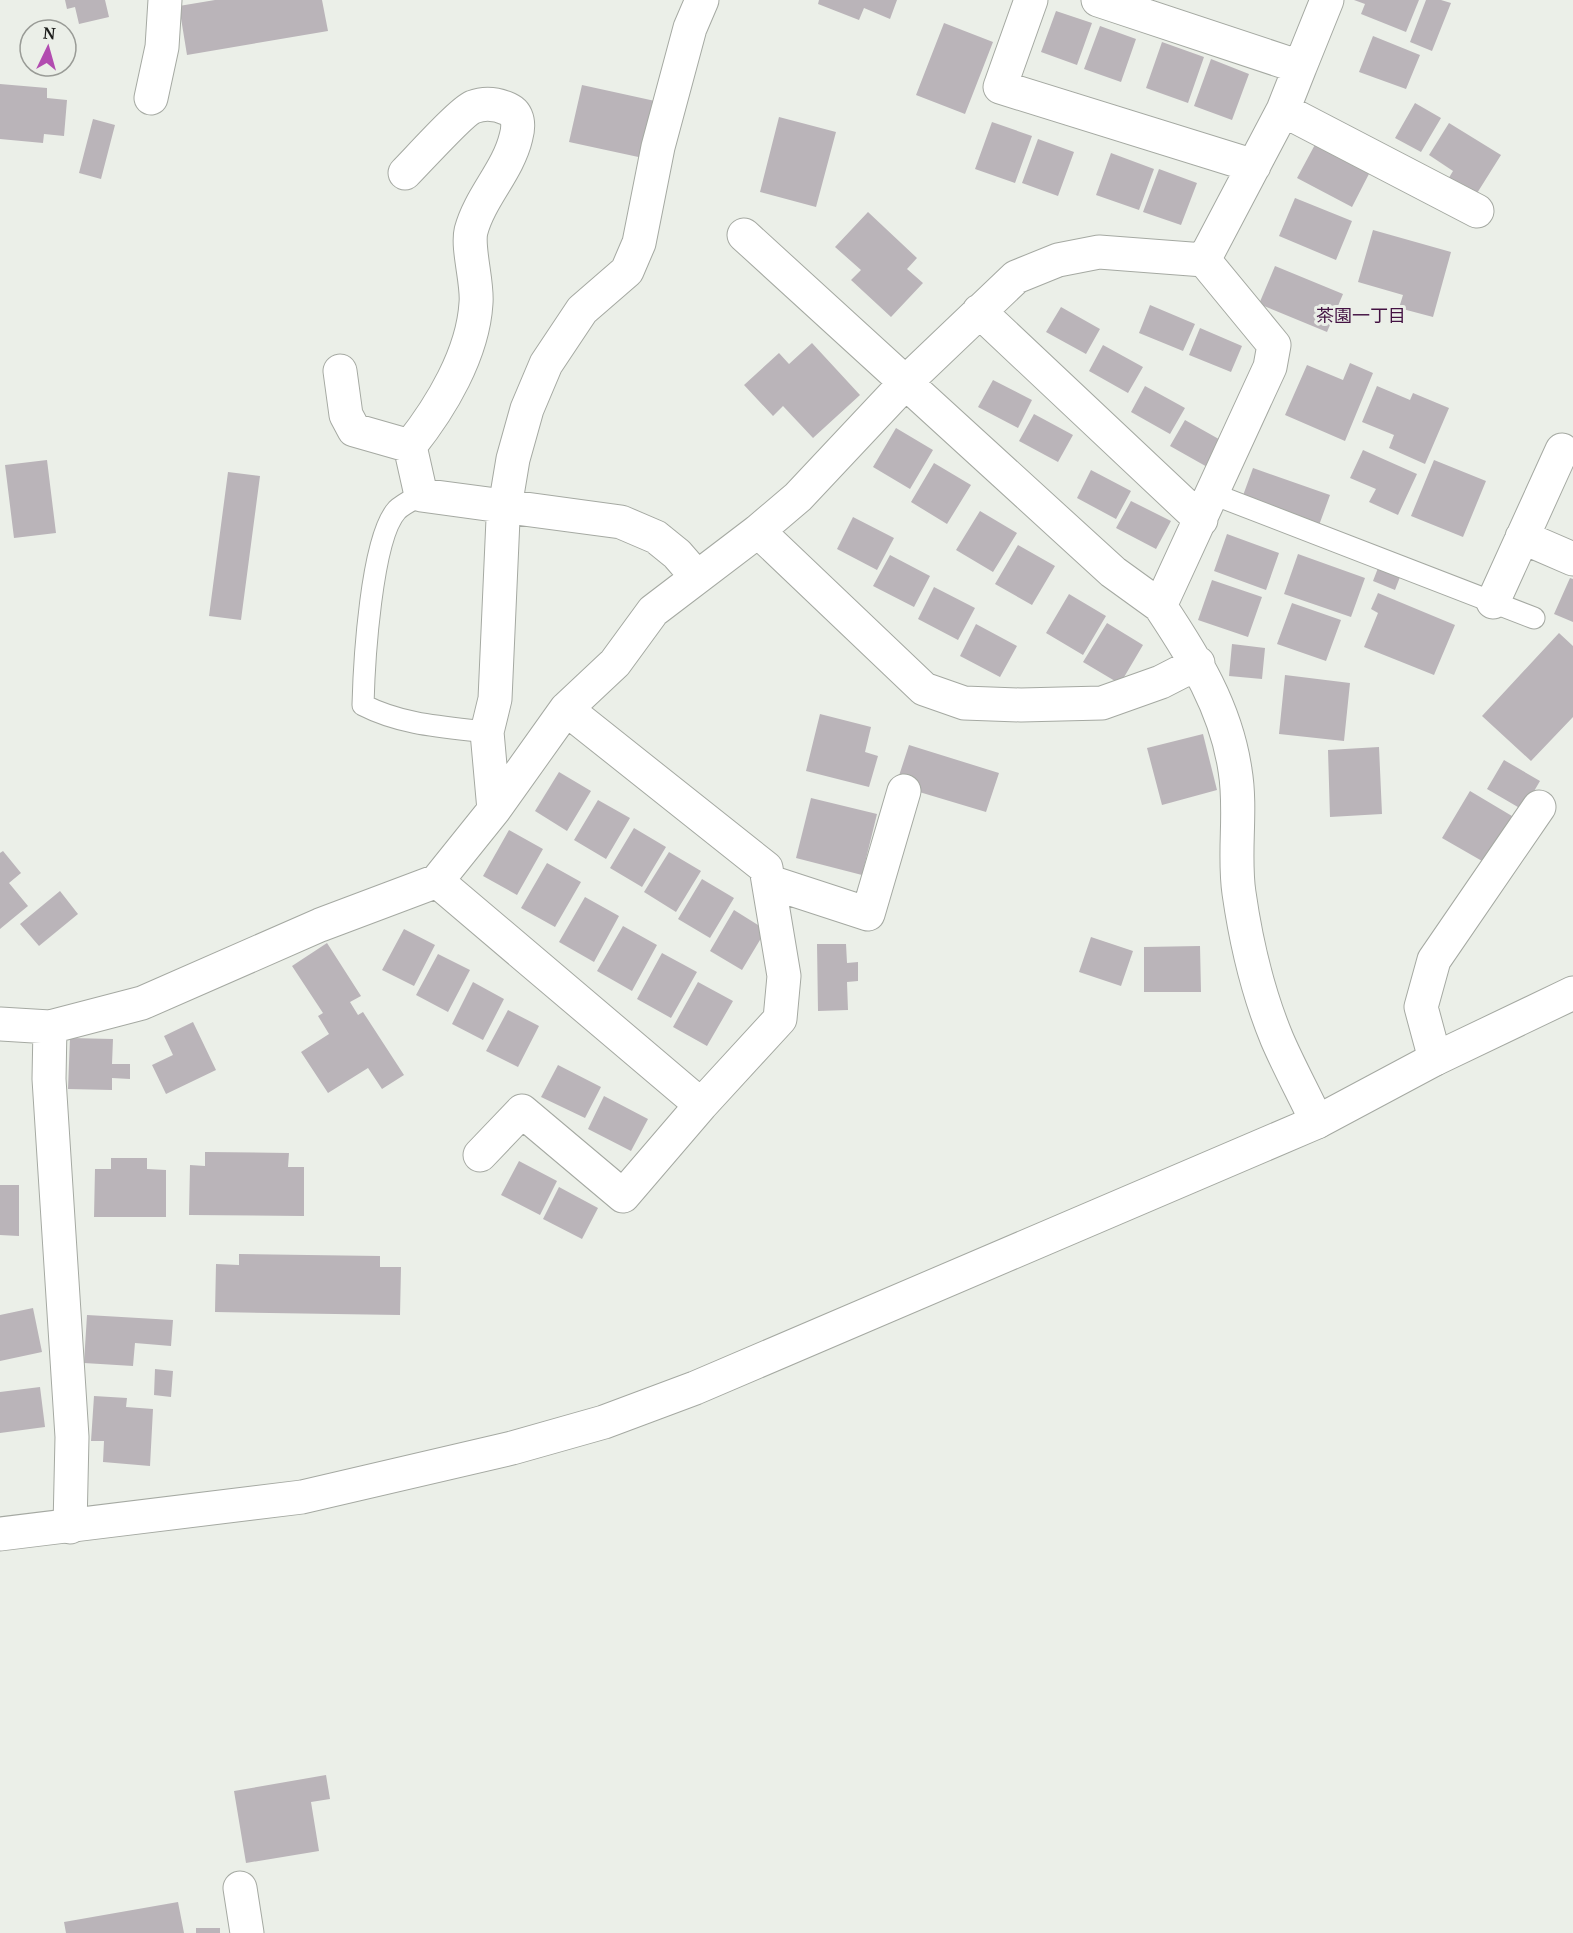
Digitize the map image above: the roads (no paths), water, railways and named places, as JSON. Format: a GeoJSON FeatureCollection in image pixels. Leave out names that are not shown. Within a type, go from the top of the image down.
{"type":"FeatureCollection","features":[{"type":"Feature","properties":{"kind":"street"},"geometry":{"type":"LineString","coordinates":[[151,98],[162,47],[165,0]]}},
{"type":"Feature","properties":{"kind":"street"},"geometry":{"type":"LineString","coordinates":[[494,810],[487,732],[495,699],[505,506],[513,459],[527,409],[546,364],[582,310],[627,271],[639,243],[658,147],[690,28],[702,0]]}},
{"type":"Feature","properties":{"kind":"street"},"geometry":{"type":"LineString","coordinates":[[1031,0],[1000,87],[1254,166]]}},
{"type":"Feature","properties":{"kind":"street"},"geometry":{"type":"LineString","coordinates":[[1098,0],[1300,67]]}},
{"type":"Feature","properties":{"kind":"street"},"geometry":{"type":"LineString","coordinates":[[1204,260],[1283,110],[1327,0]]}},
{"type":"Feature","properties":{"kind":"street"},"geometry":{"type":"LineString","coordinates":[[405,173],[472,107],[494,103],[513,111],[518,121],[516,137],[471,233],[476,302],[472,331],[452,381],[425,427],[410,446]]}},
{"type":"Feature","properties":{"kind":"street"},"geometry":{"type":"LineString","coordinates":[[1283,110],[1477,211]]}},
{"type":"Feature","properties":{"kind":"street"},"geometry":{"type":"LineString","coordinates":[[744,235],[907,381],[1113,572],[1160,606],[1197,663],[1216,702],[1236,771],[1239,893],[1255,974],[1277,1039],[1317,1122]]}},
{"type":"Feature","properties":{"kind":"street"},"geometry":{"type":"LineString","coordinates":[[0,1024],[50,1028],[142,1003],[320,925],[437,881],[494,810],[566,709],[615,663],[653,611],[758,531],[798,496],[907,381],[1016,277],[1058,260],[1099,252],[1204,260],[1274,345],[1270,367],[1160,606]]}},
{"type":"Feature","properties":{"kind":"street"},"geometry":{"type":"LineString","coordinates":[[979,311],[1207,507]]}},
{"type":"Feature","properties":{"kind":"street"},"geometry":{"type":"LineString","coordinates":[[340,370],[346,415],[354,430],[410,446]]}},
{"type":"Feature","properties":{"kind":"street"},"geometry":{"type":"LineString","coordinates":[[410,446],[421,495],[621,522],[656,537],[677,554],[697,577]]}},
{"type":"Feature","properties":{"kind":"street"},"geometry":{"type":"LineString","coordinates":[[1493,602],[1562,450]]}},
{"type":"Feature","properties":{"kind":"street"},"geometry":{"type":"LineString","coordinates":[[758,531],[924,689],[964,703],[1102,703],[1161,682],[1197,663]]}},
{"type":"Feature","properties":{"kind":"street"},"geometry":{"type":"LineString","coordinates":[[1522,537],[1573,559]]}},
{"type":"Feature","properties":{"kind":"street"},"geometry":{"type":"LineString","coordinates":[[480,1155],[522,1111],[623,1196],[701,1105],[780,1019],[784,976],[766,868],[566,709]]}},
{"type":"Feature","properties":{"kind":"street"},"geometry":{"type":"LineString","coordinates":[[770,882],[868,914],[904,791]]}},
{"type":"Feature","properties":{"kind":"street"},"geometry":{"type":"LineString","coordinates":[[1435,1059],[1421,1007],[1434,960],[1539,807]]}},
{"type":"Feature","properties":{"kind":"street"},"geometry":{"type":"LineString","coordinates":[[437,881],[701,1105]]}},
{"type":"Feature","properties":{"kind":"street"},"geometry":{"type":"LineString","coordinates":[[0,1534],[302,1497],[512,1448],[604,1422],[695,1389],[1317,1122],[1435,1059],[1573,993]]}},
{"type":"Feature","properties":{"kind":"street"},"geometry":{"type":"LineString","coordinates":[[50,1028],[49,1079],[72,1437],[70,1527]]}},
{"type":"Feature","properties":{"kind":"street"},"geometry":{"type":"LineString","coordinates":[[240,1888],[247,1933]]}},
{"type":"Feature","properties":{"kind":"lane"},"geometry":{"type":"LineString","coordinates":[[421,495],[398,510],[381,539],[364,655],[363,705],[383,716],[411,723],[487,732]]}},
{"type":"Feature","properties":{"kind":"lane"},"geometry":{"type":"LineString","coordinates":[[1207,507],[1493,602],[1534,618]]}},
{"type":"Feature","properties":{"kind":"district","name":"茶園一丁目"},"geometry":{"type":"Point","coordinates":[1361,316]}}]}
